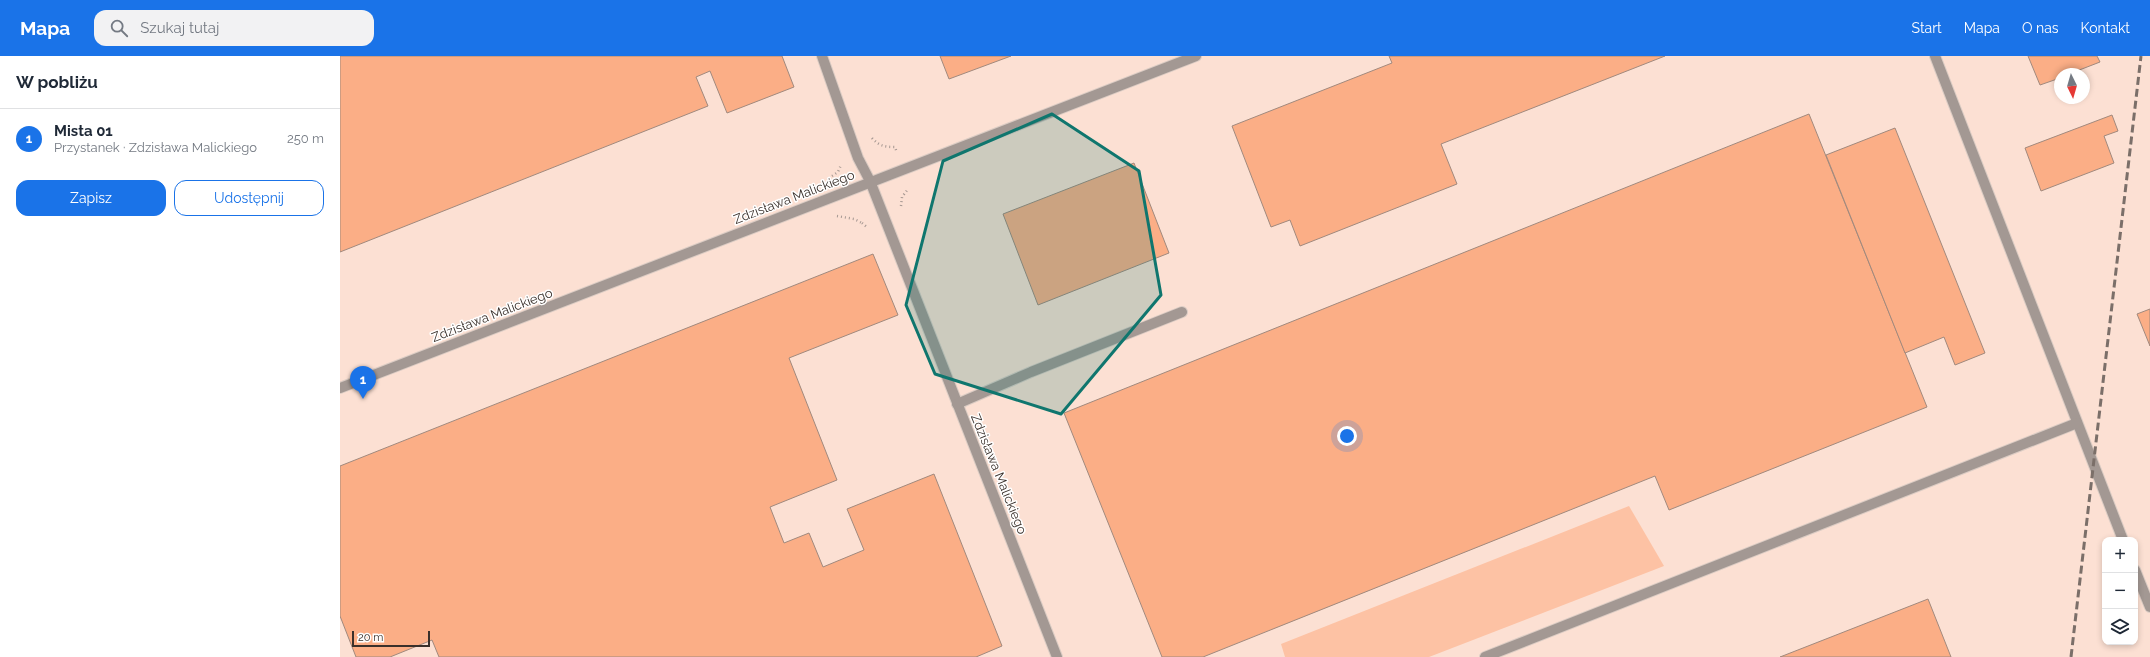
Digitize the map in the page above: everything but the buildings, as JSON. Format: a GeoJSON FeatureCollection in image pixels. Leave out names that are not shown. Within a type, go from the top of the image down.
{"type":"FeatureCollection","features":[{"type":"Feature","properties":{"kind":"street"},"geometry":{"type":"LineString","coordinates":[[822,56],[858,158],[870,181],[1196,56]]}},
{"type":"Feature","properties":{"kind":"street"},"geometry":{"type":"LineString","coordinates":[[1935,56],[2122,537]]}},
{"type":"Feature","properties":{"kind":"street","name":"Zdzisława Malickiego"},"geometry":{"type":"LineString","coordinates":[[340,388],[870,181],[1057,657]]}},
{"type":"Feature","properties":{"kind":"street"},"geometry":{"type":"LineString","coordinates":[[958,404],[1031,372],[1182,312]]}},
{"type":"Feature","properties":{"kind":"street"},"geometry":{"type":"LineString","coordinates":[[1485,657],[2077,423]]}},
{"type":"Feature","properties":{"kind":"street"},"geometry":{"type":"LineString","coordinates":[[2136,573],[2150,607]]}},
{"type":"Feature","properties":{"kind":"path"},"geometry":{"type":"LineString","coordinates":[[831,176],[838,172],[841,166],[840,159]]}},
{"type":"Feature","properties":{"kind":"path"},"geometry":{"type":"LineString","coordinates":[[824,200],[831,216],[843,216],[862,223],[884,216]]}},
{"type":"Feature","properties":{"kind":"highlighted area"},"geometry":{"type":"Polygon","coordinates":[[[1052,114],[1139,171],[1161,295],[1061,414],[935,374],[906,305],[943,161],[1052,114]]]}},
{"type":"Feature","properties":{"kind":"shaded area"},"geometry":{"type":"Polygon","coordinates":[[[340,56],[2150,56],[2150,657],[340,657],[340,56]]]}},
{"type":"Feature","properties":{"kind":"shaded area"},"geometry":{"type":"Polygon","coordinates":[[[1629,506],[1664,566],[1429,657],[1285,657],[1281,644],[1629,506]]]}},
{"type":"Feature","properties":{"kind":"railway"},"geometry":{"type":"LineString","coordinates":[[2071,657],[2141,56]]}},
{"type":"Feature","properties":{"kind":"place","name":"Mista 01"},"geometry":{"type":"Point","coordinates":[363,399]}}]}
